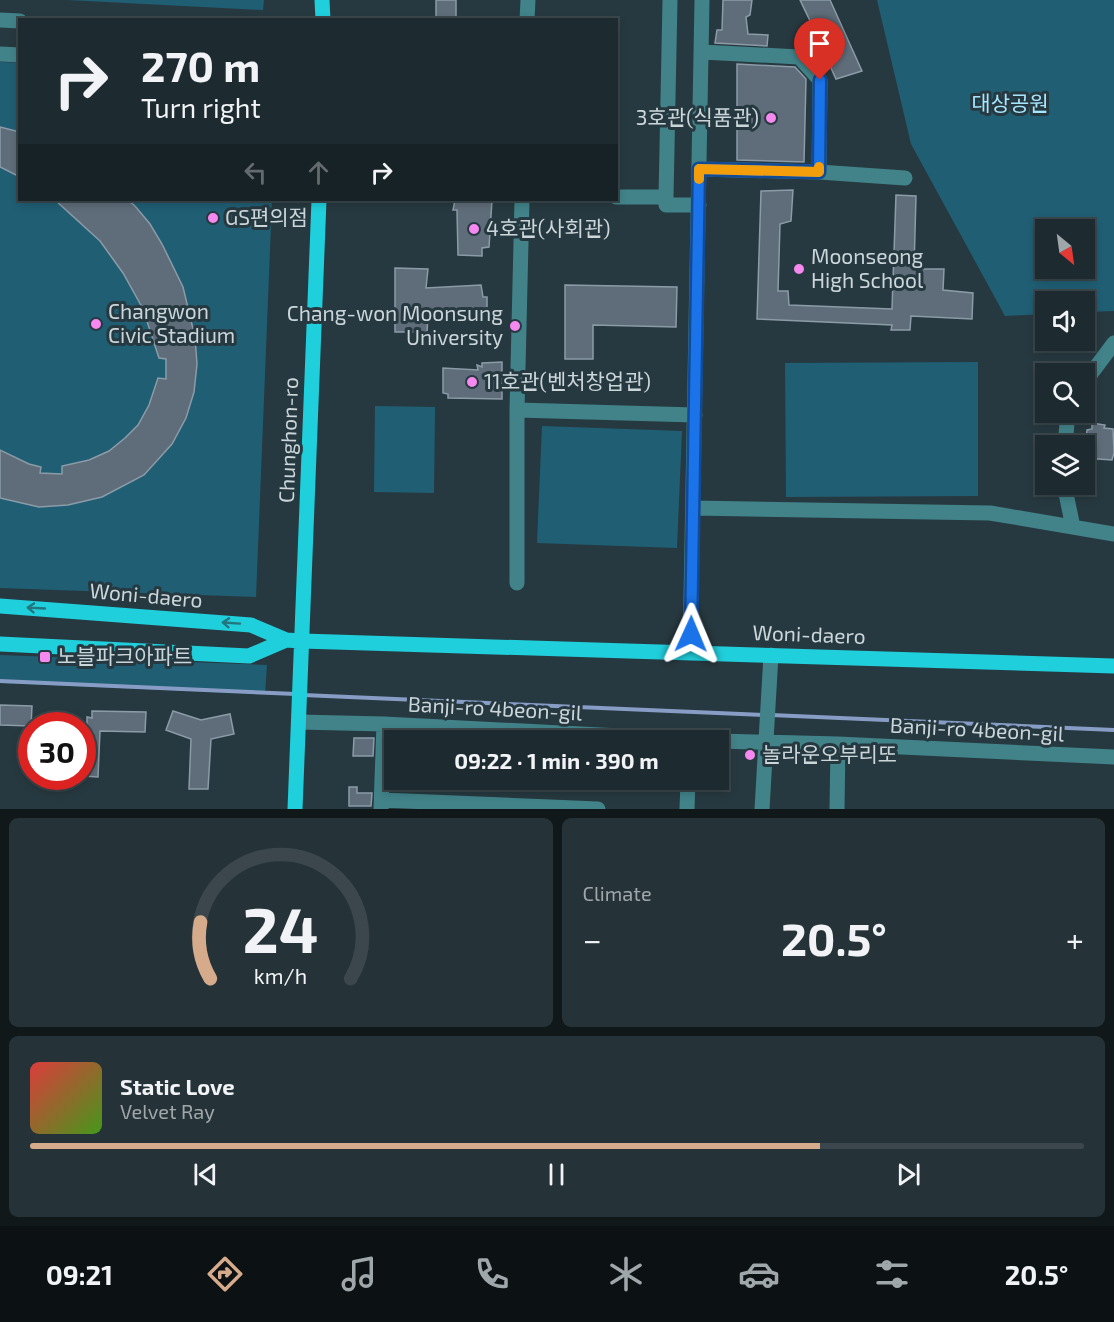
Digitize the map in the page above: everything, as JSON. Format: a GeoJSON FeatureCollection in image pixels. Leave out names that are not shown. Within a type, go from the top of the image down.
{"type":"FeatureCollection","features":[{"type":"Feature","properties":{"kind":"main road"},"geometry":{"type":"LineString","coordinates":[[322,0],[323,18]]}},
{"type":"Feature","properties":{"kind":"main road","name":"Chunghon-ro"},"geometry":{"type":"LineString","coordinates":[[298,719],[319,201]]}},
{"type":"Feature","properties":{"kind":"main road","name":"Woni-daero"},"geometry":{"type":"LineString","coordinates":[[0,606],[251,625],[286,640],[302,641],[1114,666]]}},
{"type":"Feature","properties":{"kind":"main road","name":"Woni-daero"},"geometry":{"type":"LineString","coordinates":[[0,644],[249,656],[286,640]]}},
{"type":"Feature","properties":{"kind":"main road"},"geometry":{"type":"LineString","coordinates":[[295,809],[298,719]]}},
{"type":"Feature","properties":{"kind":"street"},"geometry":{"type":"LineString","coordinates":[[527,18],[528,0]]}},
{"type":"Feature","properties":{"kind":"street"},"geometry":{"type":"LineString","coordinates":[[670,0],[666,206],[699,205]]}},
{"type":"Feature","properties":{"kind":"street"},"geometry":{"type":"LineString","coordinates":[[690,652],[702,0]]}},
{"type":"Feature","properties":{"kind":"street"},"geometry":{"type":"LineString","coordinates":[[0,20],[18,21]]}},
{"type":"Feature","properties":{"kind":"street"},"geometry":{"type":"LineString","coordinates":[[702,52],[799,57],[820,80],[819,172]]}},
{"type":"Feature","properties":{"kind":"street"},"geometry":{"type":"LineString","coordinates":[[0,54],[18,55]]}},
{"type":"Feature","properties":{"kind":"street"},"geometry":{"type":"LineString","coordinates":[[699,169],[819,172],[905,178]]}},
{"type":"Feature","properties":{"kind":"street"},"geometry":{"type":"LineString","coordinates":[[618,197],[666,197]]}},
{"type":"Feature","properties":{"kind":"street"},"geometry":{"type":"LineString","coordinates":[[517,583],[516,410],[522,201]]}},
{"type":"Feature","properties":{"kind":"street"},"geometry":{"type":"LineString","coordinates":[[1095,368],[1114,343]]}},
{"type":"Feature","properties":{"kind":"street"},"geometry":{"type":"LineString","coordinates":[[516,410],[695,415]]}},
{"type":"Feature","properties":{"kind":"street"},"geometry":{"type":"LineString","coordinates":[[1066,495],[1073,527]]}},
{"type":"Feature","properties":{"kind":"street"},"geometry":{"type":"LineString","coordinates":[[693,508],[990,513],[1114,534]]}},
{"type":"Feature","properties":{"kind":"street"},"geometry":{"type":"LineString","coordinates":[[762,809],[764,743],[771,655]]}},
{"type":"Feature","properties":{"kind":"street","name":"Banji-ro 4beon-gil"},"geometry":{"type":"LineString","coordinates":[[298,719],[498,730]]}},
{"type":"Feature","properties":{"kind":"street"},"geometry":{"type":"LineString","coordinates":[[384,724],[381,804],[597,809]]}},
{"type":"Feature","properties":{"kind":"street","name":"Banji-ro 4beon-gil"},"geometry":{"type":"LineString","coordinates":[[729,741],[838,744],[1114,757]]}},
{"type":"Feature","properties":{"kind":"street"},"geometry":{"type":"LineString","coordinates":[[837,809],[838,744]]}},
{"type":"Feature","properties":{"kind":"street"},"geometry":{"type":"LineString","coordinates":[[687,809],[688,790]]}},
{"type":"Feature","properties":{"kind":"green space"},"geometry":{"type":"Polygon","coordinates":[[[67,0],[264,0],[263,10],[67,0]]]}},
{"type":"Feature","properties":{"kind":"green space","name":"대상공원"},"geometry":{"type":"Polygon","coordinates":[[[877,0],[1114,0],[1114,311],[1095,312],[1095,291],[1035,291],[1035,314],[1005,316],[911,144],[877,0]]]}},
{"type":"Feature","properties":{"kind":"green space"},"geometry":{"type":"Polygon","coordinates":[[[0,62],[18,63],[18,201],[272,201],[256,597],[0,588],[0,62]]]}},
{"type":"Feature","properties":{"kind":"green space"},"geometry":{"type":"Polygon","coordinates":[[[978,362],[978,496],[786,497],[785,363],[978,362]]]}},
{"type":"Feature","properties":{"kind":"green space"},"geometry":{"type":"Polygon","coordinates":[[[375,406],[435,407],[434,493],[374,492],[375,406]]]}},
{"type":"Feature","properties":{"kind":"green space"},"geometry":{"type":"Polygon","coordinates":[[[542,426],[682,431],[677,548],[537,543],[542,426]]]}},
{"type":"Feature","properties":{"kind":"green space"},"geometry":{"type":"Polygon","coordinates":[[[0,655],[267,665],[265,694],[0,683],[0,655]]]}},
{"type":"Feature","properties":{"kind":"building"},"geometry":{"type":"Polygon","coordinates":[[[436,0],[456,0],[456,18],[436,18],[436,0]]]}},
{"type":"Feature","properties":{"kind":"building"},"geometry":{"type":"Polygon","coordinates":[[[723,0],[752,0],[750,15],[746,17],[748,34],[768,35],[767,46],[715,43],[717,30],[722,30],[723,0]]]}},
{"type":"Feature","properties":{"kind":"building"},"geometry":{"type":"Polygon","coordinates":[[[800,0],[830,0],[862,71],[836,79],[826,57],[836,51],[826,28],[815,31],[800,0]]]}},
{"type":"Feature","properties":{"kind":"building","name":"3호관(식품관)"},"geometry":{"type":"Polygon","coordinates":[[[737,64],[795,67],[806,79],[804,162],[737,160],[737,64]]]}},
{"type":"Feature","properties":{"kind":"building"},"geometry":{"type":"Polygon","coordinates":[[[0,127],[18,132],[18,176],[0,167],[0,127]]]}},
{"type":"Feature","properties":{"kind":"building"},"geometry":{"type":"Polygon","coordinates":[[[793,190],[791,221],[780,224],[778,291],[788,291],[789,305],[892,309],[896,195],[916,196],[914,269],[944,269],[943,290],[973,293],[972,319],[911,316],[910,330],[891,330],[892,325],[757,319],[761,191],[793,190]]]}},
{"type":"Feature","properties":{"kind":"building"},"geometry":{"type":"Polygon","coordinates":[[[56,201],[129,201],[150,224],[162,244],[183,287],[195,337],[197,364],[194,392],[186,418],[172,444],[144,475],[102,497],[68,505],[39,507],[0,498],[0,450],[29,464],[41,467],[40,473],[62,474],[62,466],[89,460],[109,451],[125,438],[138,425],[149,405],[158,378],[166,379],[166,359],[159,358],[143,309],[123,273],[100,241],[56,201]]]}},
{"type":"Feature","properties":{"kind":"building","name":"4호관(사회관)"},"geometry":{"type":"Polygon","coordinates":[[[455,201],[492,201],[489,247],[482,248],[482,256],[458,255],[457,210],[453,210],[455,201]]]}},
{"type":"Feature","properties":{"kind":"building"},"geometry":{"type":"Polygon","coordinates":[[[395,268],[428,269],[426,288],[481,285],[483,297],[487,297],[487,310],[482,309],[480,317],[428,317],[427,332],[395,332],[395,268]]]}},
{"type":"Feature","properties":{"kind":"building"},"geometry":{"type":"Polygon","coordinates":[[[565,285],[677,287],[676,327],[593,325],[593,359],[565,359],[565,285]]]}},
{"type":"Feature","properties":{"kind":"building","name":"11호관(벤처창업관)"},"geometry":{"type":"Polygon","coordinates":[[[502,362],[502,399],[448,398],[448,394],[443,393],[443,368],[478,370],[477,365],[482,367],[482,363],[502,362]]]}},
{"type":"Feature","properties":{"kind":"building"},"geometry":{"type":"Polygon","coordinates":[[[1092,423],[1113,429],[1112,460],[1095,459],[1095,435],[1086,435],[1087,430],[1092,429],[1092,423]]]}},
{"type":"Feature","properties":{"kind":"building"},"geometry":{"type":"Polygon","coordinates":[[[0,705],[32,706],[32,712],[18,712],[18,726],[0,725],[0,705]]]}},
{"type":"Feature","properties":{"kind":"building"},"geometry":{"type":"Polygon","coordinates":[[[92,711],[146,712],[145,732],[100,731],[98,777],[96,777],[96,712],[92,711]]]}},
{"type":"Feature","properties":{"kind":"building"},"geometry":{"type":"Polygon","coordinates":[[[173,711],[201,720],[230,714],[234,734],[211,739],[208,789],[189,789],[191,739],[166,730],[173,711]]]}},
{"type":"Feature","properties":{"kind":"building"},"geometry":{"type":"Polygon","coordinates":[[[354,738],[374,738],[373,756],[353,756],[354,738]]]}},
{"type":"Feature","properties":{"kind":"building"},"geometry":{"type":"Polygon","coordinates":[[[349,787],[357,787],[357,793],[372,793],[371,806],[349,806],[349,787]]]}},
{"type":"Feature","properties":{"kind":"waterway"},"geometry":{"type":"LineString","coordinates":[[0,681],[296,694]]}},
{"type":"Feature","properties":{"kind":"waterway"},"geometry":{"type":"LineString","coordinates":[[303,695],[764,715]]}},
{"type":"Feature","properties":{"kind":"waterway"},"geometry":{"type":"LineString","coordinates":[[771,715],[1114,730]]}},
{"type":"Feature","properties":{"kind":"slow traffic"},"geometry":{"type":"LineString","coordinates":[[699,179],[699,169],[819,172],[819,167]]}},
{"type":"Feature","properties":{"kind":"place","name":"3호관(식품관)"},"geometry":{"type":"Point","coordinates":[771,118]}},
{"type":"Feature","properties":{"kind":"place","name":"GS편의점"},"geometry":{"type":"Point","coordinates":[213,218]}},
{"type":"Feature","properties":{"kind":"place","name":"4호관(사회관)"},"geometry":{"type":"Point","coordinates":[474,229]}},
{"type":"Feature","properties":{"kind":"place","name":"Moonseong High School"},"geometry":{"type":"Point","coordinates":[799,269]}},
{"type":"Feature","properties":{"kind":"place","name":"Changwon Civic Stadium"},"geometry":{"type":"Point","coordinates":[96,324]}},
{"type":"Feature","properties":{"kind":"place","name":"Chang-won Moonsung University"},"geometry":{"type":"Point","coordinates":[515,326]}},
{"type":"Feature","properties":{"kind":"place","name":"11호관(벤처창업관)"},"geometry":{"type":"Point","coordinates":[472,382]}},
{"type":"Feature","properties":{"kind":"place","name":"노블파크아파트"},"geometry":{"type":"Point","coordinates":[45,657]}},
{"type":"Feature","properties":{"kind":"place","name":"놀라운오부리또"},"geometry":{"type":"Point","coordinates":[750,755]}},
{"type":"Feature","properties":{"kind":"route"},"geometry":{"type":"LineString","coordinates":[[691,634],[699,169],[819,172],[820,80]]}}]}
